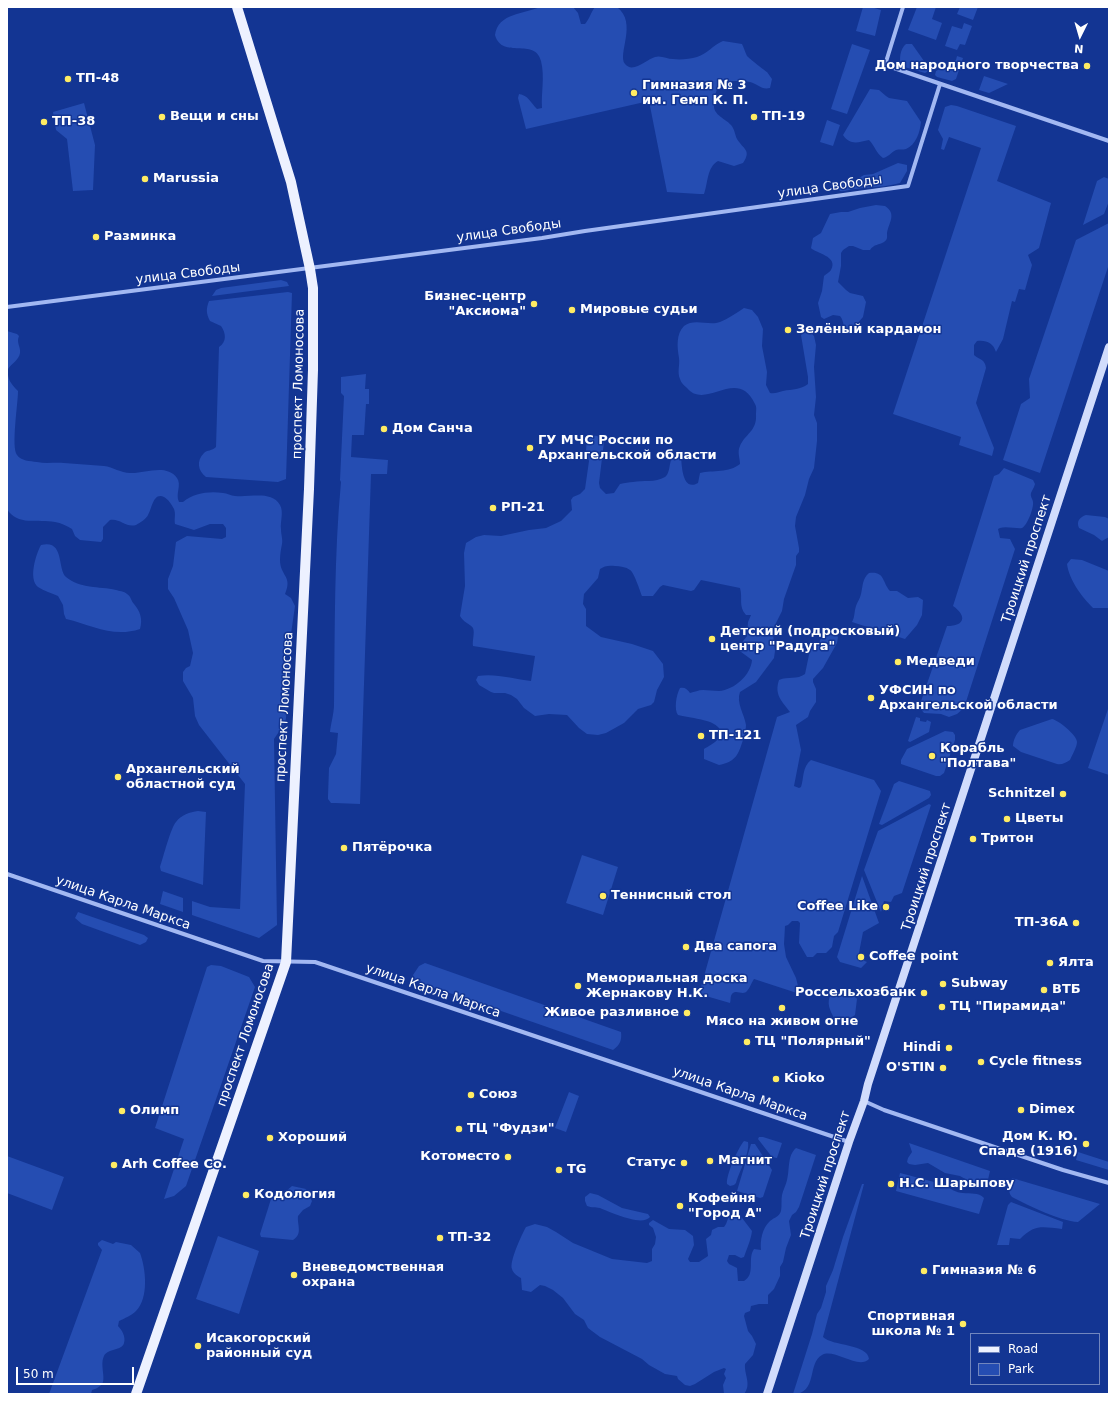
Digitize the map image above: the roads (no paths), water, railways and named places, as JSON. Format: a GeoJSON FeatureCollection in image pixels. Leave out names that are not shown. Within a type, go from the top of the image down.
{"type":"FeatureCollection","features":[{"type":"Feature","properties":{"kind":"main road","name":"проспект Ломоносова"},"geometry":{"type":"LineString","coordinates":[[136,1394],[286,962],[310,473],[314,316],[313,288],[290,182],[237,7]]}},
{"type":"Feature","properties":{"kind":"main road","name":"Троицкий проспект"},"geometry":{"type":"LineString","coordinates":[[767,1394],[849,1142],[864,1101],[873,1068],[1109,347]]}},
{"type":"Feature","properties":{"kind":"street"},"geometry":{"type":"LineString","coordinates":[[903,7],[884,65],[1109,141]]}},
{"type":"Feature","properties":{"kind":"street","name":"улица Свободы"},"geometry":{"type":"LineString","coordinates":[[7,307],[542,238],[908,186],[940,84]]}},
{"type":"Feature","properties":{"kind":"street","name":"улица Карла Маркса"},"geometry":{"type":"LineString","coordinates":[[7,874],[263,961],[316,962],[849,1142]]}},
{"type":"Feature","properties":{"kind":"street"},"geometry":{"type":"LineString","coordinates":[[864,1101],[884,1110],[1063,1170],[1109,1183]]}},
{"type":"Feature","properties":{"kind":"place","name":"Дом народного творчества"},"geometry":{"type":"Point","coordinates":[1087,66]}},
{"type":"Feature","properties":{"kind":"place","name":"ТП-48"},"geometry":{"type":"Point","coordinates":[68,79]}},
{"type":"Feature","properties":{"kind":"place","name":"Гимназия № 3 им. Гемп К. П."},"geometry":{"type":"Point","coordinates":[634,93]}},
{"type":"Feature","properties":{"kind":"place","name":"Вещи и сны"},"geometry":{"type":"Point","coordinates":[162,117]}},
{"type":"Feature","properties":{"kind":"place","name":"ТП-19"},"geometry":{"type":"Point","coordinates":[754,117]}},
{"type":"Feature","properties":{"kind":"place","name":"ТП-38"},"geometry":{"type":"Point","coordinates":[44,122]}},
{"type":"Feature","properties":{"kind":"place","name":"Marussia"},"geometry":{"type":"Point","coordinates":[145,179]}},
{"type":"Feature","properties":{"kind":"place","name":"Разминка"},"geometry":{"type":"Point","coordinates":[96,237]}},
{"type":"Feature","properties":{"kind":"place","name":"Бизнес-центр \"Аксиома\""},"geometry":{"type":"Point","coordinates":[534,304]}},
{"type":"Feature","properties":{"kind":"place","name":"Мировые судьи"},"geometry":{"type":"Point","coordinates":[572,310]}},
{"type":"Feature","properties":{"kind":"place","name":"Зелёный кардамон"},"geometry":{"type":"Point","coordinates":[788,330]}},
{"type":"Feature","properties":{"kind":"place","name":"Дом Санча"},"geometry":{"type":"Point","coordinates":[384,429]}},
{"type":"Feature","properties":{"kind":"place","name":"ГУ МЧС России по Архангельской области"},"geometry":{"type":"Point","coordinates":[530,448]}},
{"type":"Feature","properties":{"kind":"place","name":"РП-21"},"geometry":{"type":"Point","coordinates":[493,508]}},
{"type":"Feature","properties":{"kind":"place","name":"Детский (подросковый) центр \"Радуга\""},"geometry":{"type":"Point","coordinates":[712,639]}},
{"type":"Feature","properties":{"kind":"place","name":"Медведи"},"geometry":{"type":"Point","coordinates":[898,662]}},
{"type":"Feature","properties":{"kind":"place","name":"УФСИН по Архангельской области"},"geometry":{"type":"Point","coordinates":[871,698]}},
{"type":"Feature","properties":{"kind":"place","name":"ТП-121"},"geometry":{"type":"Point","coordinates":[701,736]}},
{"type":"Feature","properties":{"kind":"place","name":"Корабль \"Полтава\""},"geometry":{"type":"Point","coordinates":[932,756]}},
{"type":"Feature","properties":{"kind":"place","name":"Архангельский областной суд"},"geometry":{"type":"Point","coordinates":[118,777]}},
{"type":"Feature","properties":{"kind":"place","name":"Schnitzel"},"geometry":{"type":"Point","coordinates":[1063,794]}},
{"type":"Feature","properties":{"kind":"place","name":"Цветы"},"geometry":{"type":"Point","coordinates":[1007,819]}},
{"type":"Feature","properties":{"kind":"place","name":"Тритон"},"geometry":{"type":"Point","coordinates":[973,839]}},
{"type":"Feature","properties":{"kind":"place","name":"Пятёрочка"},"geometry":{"type":"Point","coordinates":[344,848]}},
{"type":"Feature","properties":{"kind":"place","name":"Теннисный стол"},"geometry":{"type":"Point","coordinates":[603,896]}},
{"type":"Feature","properties":{"kind":"place","name":"Coffee Like"},"geometry":{"type":"Point","coordinates":[886,907]}},
{"type":"Feature","properties":{"kind":"place","name":"ТП-36А"},"geometry":{"type":"Point","coordinates":[1076,923]}},
{"type":"Feature","properties":{"kind":"place","name":"Два сапога"},"geometry":{"type":"Point","coordinates":[686,947]}},
{"type":"Feature","properties":{"kind":"place","name":"Coffee point"},"geometry":{"type":"Point","coordinates":[861,957]}},
{"type":"Feature","properties":{"kind":"place","name":"Ялта"},"geometry":{"type":"Point","coordinates":[1050,963]}},
{"type":"Feature","properties":{"kind":"place","name":"Subway"},"geometry":{"type":"Point","coordinates":[943,984]}},
{"type":"Feature","properties":{"kind":"place","name":"Мемориальная доска Жернакову Н.К."},"geometry":{"type":"Point","coordinates":[578,986]}},
{"type":"Feature","properties":{"kind":"place","name":"ВТБ"},"geometry":{"type":"Point","coordinates":[1044,990]}},
{"type":"Feature","properties":{"kind":"place","name":"Россельхозбанк"},"geometry":{"type":"Point","coordinates":[924,993]}},
{"type":"Feature","properties":{"kind":"place","name":"ТЦ \"Пирамида\""},"geometry":{"type":"Point","coordinates":[942,1007]}},
{"type":"Feature","properties":{"kind":"place","name":"Мясо на живом огне"},"geometry":{"type":"Point","coordinates":[782,1008]}},
{"type":"Feature","properties":{"kind":"place","name":"Живое разливное"},"geometry":{"type":"Point","coordinates":[687,1013]}},
{"type":"Feature","properties":{"kind":"place","name":"ТЦ \"Полярный\""},"geometry":{"type":"Point","coordinates":[747,1042]}},
{"type":"Feature","properties":{"kind":"place","name":"Hindi"},"geometry":{"type":"Point","coordinates":[949,1048]}},
{"type":"Feature","properties":{"kind":"place","name":"Cycle fitness"},"geometry":{"type":"Point","coordinates":[981,1062]}},
{"type":"Feature","properties":{"kind":"place","name":"O'STIN"},"geometry":{"type":"Point","coordinates":[943,1068]}},
{"type":"Feature","properties":{"kind":"place","name":"Kioko"},"geometry":{"type":"Point","coordinates":[776,1079]}},
{"type":"Feature","properties":{"kind":"place","name":"Союз"},"geometry":{"type":"Point","coordinates":[471,1095]}},
{"type":"Feature","properties":{"kind":"place","name":"Dimex"},"geometry":{"type":"Point","coordinates":[1021,1110]}},
{"type":"Feature","properties":{"kind":"place","name":"Олимп"},"geometry":{"type":"Point","coordinates":[122,1111]}},
{"type":"Feature","properties":{"kind":"place","name":"ТЦ \"Фудзи\""},"geometry":{"type":"Point","coordinates":[459,1129]}},
{"type":"Feature","properties":{"kind":"place","name":"Хороший"},"geometry":{"type":"Point","coordinates":[270,1138]}},
{"type":"Feature","properties":{"kind":"place","name":"Дом К. Ю. Спаде (1916)"},"geometry":{"type":"Point","coordinates":[1086,1144]}},
{"type":"Feature","properties":{"kind":"place","name":"Котоместо"},"geometry":{"type":"Point","coordinates":[508,1157]}},
{"type":"Feature","properties":{"kind":"place","name":"Магнит"},"geometry":{"type":"Point","coordinates":[710,1161]}},
{"type":"Feature","properties":{"kind":"place","name":"Статус"},"geometry":{"type":"Point","coordinates":[684,1163]}},
{"type":"Feature","properties":{"kind":"place","name":"Arh Coffee Co."},"geometry":{"type":"Point","coordinates":[114,1165]}},
{"type":"Feature","properties":{"kind":"place","name":"TG"},"geometry":{"type":"Point","coordinates":[559,1170]}},
{"type":"Feature","properties":{"kind":"place","name":"Н.С. Шарыпову"},"geometry":{"type":"Point","coordinates":[891,1184]}},
{"type":"Feature","properties":{"kind":"place","name":"Кодология"},"geometry":{"type":"Point","coordinates":[246,1195]}},
{"type":"Feature","properties":{"kind":"place","name":"Кофейня \"Город А\""},"geometry":{"type":"Point","coordinates":[680,1206]}},
{"type":"Feature","properties":{"kind":"place","name":"ТП-32"},"geometry":{"type":"Point","coordinates":[440,1238]}},
{"type":"Feature","properties":{"kind":"place","name":"Гимназия № 6"},"geometry":{"type":"Point","coordinates":[924,1271]}},
{"type":"Feature","properties":{"kind":"place","name":"Вневедомственная охрана"},"geometry":{"type":"Point","coordinates":[294,1275]}},
{"type":"Feature","properties":{"kind":"place","name":"Спортивная школа № 1"},"geometry":{"type":"Point","coordinates":[963,1324]}},
{"type":"Feature","properties":{"kind":"place","name":"Исакогорский районный суд"},"geometry":{"type":"Point","coordinates":[198,1346]}}]}
